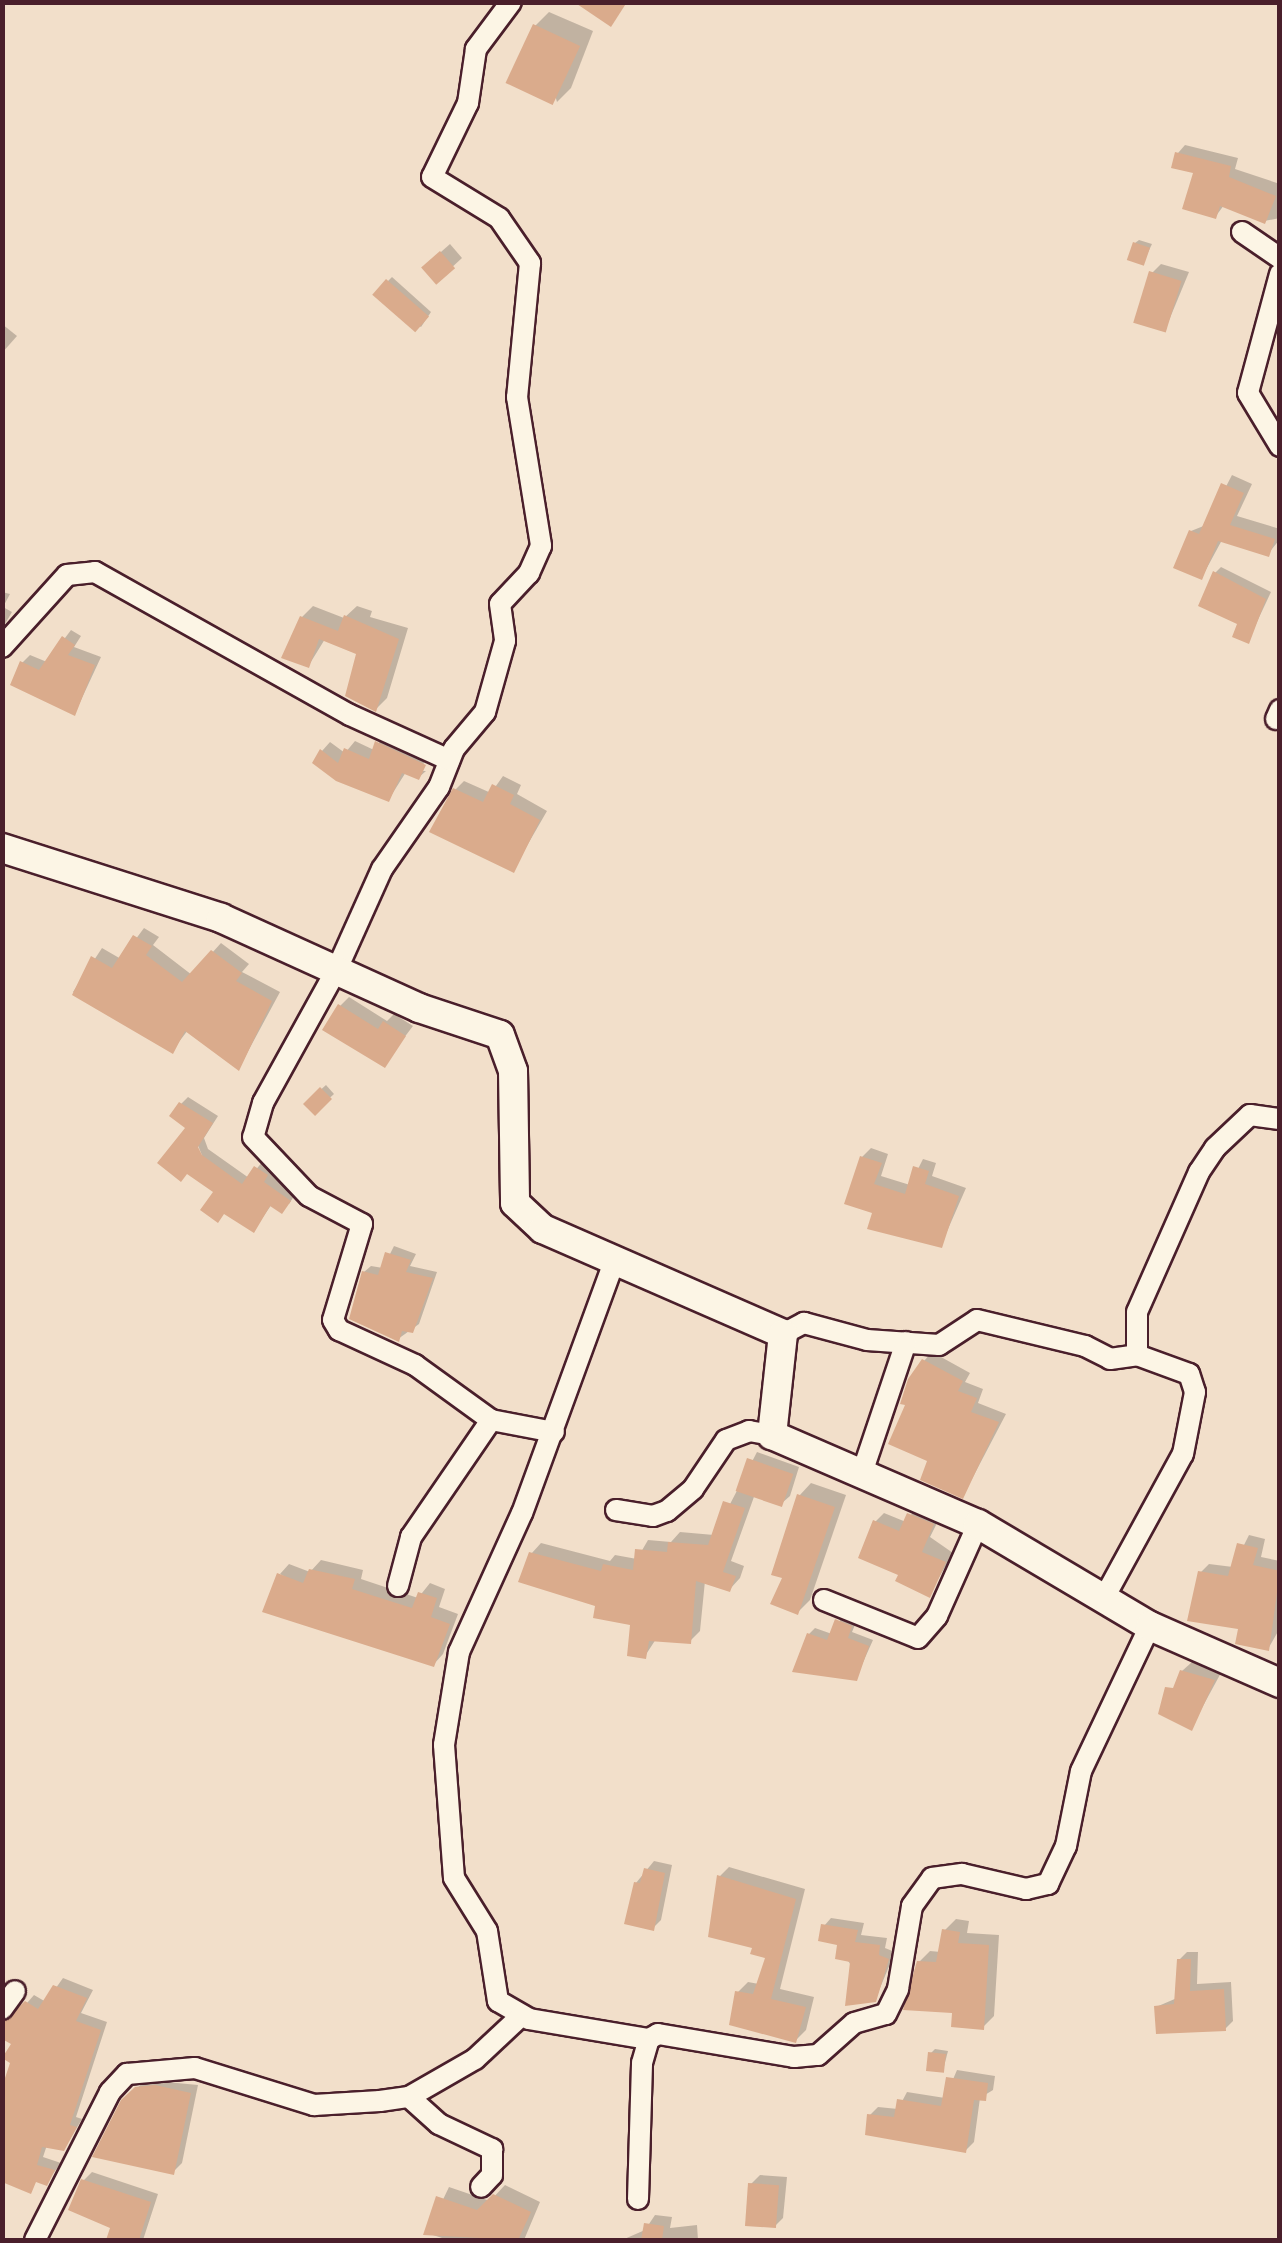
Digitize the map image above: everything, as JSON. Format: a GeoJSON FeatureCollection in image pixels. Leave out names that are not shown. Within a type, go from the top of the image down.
{"type":"FeatureCollection","features":[{"type":"Feature","properties":{"kind":"street"},"geometry":{"type":"LineString","coordinates":[[511,2],[476,50],[468,103],[432,176],[498,218],[530,264],[517,396],[542,538],[530,573],[500,604],[505,641],[485,712],[449,760],[438,787],[382,869],[338,967],[263,1103],[254,1143],[308,1196],[362,1224],[335,1327],[415,1365],[491,1420],[554,1432]]}},
{"type":"Feature","properties":{"kind":"street"},"geometry":{"type":"LineString","coordinates":[[1242,232],[1280,258]]}},
{"type":"Feature","properties":{"kind":"street"},"geometry":{"type":"LineString","coordinates":[[1280,274],[1248,393],[1280,446]]}},
{"type":"Feature","properties":{"kind":"street"},"geometry":{"type":"LineString","coordinates":[[2,648],[67,576],[86,570],[350,715],[449,760]]}},
{"type":"Feature","properties":{"kind":"street"},"geometry":{"type":"LineString","coordinates":[[2,848],[221,918],[506,1042],[513,1071],[515,1203],[543,1229],[784,1334]]}},
{"type":"Feature","properties":{"kind":"street"},"geometry":{"type":"LineString","coordinates":[[1137,1355],[1136,1312],[1198,1172],[1243,1118],[1280,1119]]}},
{"type":"Feature","properties":{"kind":"street"},"geometry":{"type":"LineString","coordinates":[[614,1262],[554,1432],[459,1652],[444,1745],[454,1878],[486,1932],[498,2000],[522,2015],[649,2038],[658,2034],[794,2057],[818,2055],[854,2023],[886,2014],[898,1989],[912,1906],[932,1878],[962,1874],[1026,1888],[1048,1884],[1066,1846],[1081,1772],[1150,1626]]}},
{"type":"Feature","properties":{"kind":"street"},"geometry":{"type":"LineString","coordinates":[[784,1334],[804,1323],[906,1342],[950,1342],[976,1320],[1085,1346],[1110,1359],[1137,1355],[1192,1376],[1192,1410],[1183,1454],[1104,1598]]}},
{"type":"Feature","properties":{"kind":"street"},"geometry":{"type":"LineString","coordinates":[[772,1435],[784,1334]]}},
{"type":"Feature","properties":{"kind":"street"},"geometry":{"type":"LineString","coordinates":[[863,1470],[906,1342]]}},
{"type":"Feature","properties":{"kind":"street"},"geometry":{"type":"LineString","coordinates":[[398,1586],[411,1536],[491,1420]]}},
{"type":"Feature","properties":{"kind":"street"},"geometry":{"type":"LineString","coordinates":[[616,1510],[653,1516],[667,1510],[693,1489],[726,1440],[738,1433],[772,1435],[863,1470],[978,1524],[1150,1626],[1280,1683]]}},
{"type":"Feature","properties":{"kind":"street"},"geometry":{"type":"LineString","coordinates":[[824,1600],[918,1638],[937,1616],[978,1524]]}},
{"type":"Feature","properties":{"kind":"street"},"geometry":{"type":"LineString","coordinates":[[35,2240],[110,2092],[127,2074],[195,2068],[314,2105],[410,2097],[474,2060],[522,2015]]}},
{"type":"Feature","properties":{"kind":"street"},"geometry":{"type":"LineString","coordinates":[[638,2199],[642,2063],[649,2038]]}},
{"type":"Feature","properties":{"kind":"street"},"geometry":{"type":"LineString","coordinates":[[410,2097],[439,2124],[492,2149],[496,2164],[481,2187]]}},
{"type":"Feature","properties":{"kind":"building"},"geometry":{"type":"Polygon","coordinates":[[[574,2],[627,2],[611,27],[574,2]]]}},
{"type":"Feature","properties":{"kind":"building"},"geometry":{"type":"Polygon","coordinates":[[[533,24],[580,46],[553,105],[506,83],[533,24]]]}},
{"type":"Feature","properties":{"kind":"building"},"geometry":{"type":"Polygon","coordinates":[[[1175,152],[1231,166],[1229,177],[1276,196],[1265,224],[1220,206],[1216,219],[1182,209],[1193,173],[1171,168],[1175,152]]]}},
{"type":"Feature","properties":{"kind":"building"},"geometry":{"type":"Polygon","coordinates":[[[1133,242],[1150,248],[1144,266],[1127,260],[1133,242]]]}},
{"type":"Feature","properties":{"kind":"building"},"geometry":{"type":"Polygon","coordinates":[[[440,251],[455,268],[436,285],[421,267],[440,251]]]}},
{"type":"Feature","properties":{"kind":"building"},"geometry":{"type":"Polygon","coordinates":[[[1149,271],[1182,281],[1166,333],[1133,323],[1149,271]]]}},
{"type":"Feature","properties":{"kind":"building"},"geometry":{"type":"Polygon","coordinates":[[[386,279],[429,316],[415,332],[372,295],[386,279]]]}},
{"type":"Feature","properties":{"kind":"building"},"geometry":{"type":"Polygon","coordinates":[[[1221,483],[1244,493],[1230,525],[1275,539],[1269,557],[1218,541],[1202,580],[1173,568],[1189,530],[1199,534],[1221,483]]]}},
{"type":"Feature","properties":{"kind":"building"},"geometry":{"type":"Polygon","coordinates":[[[1213,571],[1266,599],[1249,644],[1232,637],[1237,624],[1198,606],[1213,571]]]}},
{"type":"Feature","properties":{"kind":"building"},"geometry":{"type":"Polygon","coordinates":[[[344,615],[399,639],[376,712],[345,696],[356,654],[319,639],[309,668],[281,658],[300,616],[338,631],[344,615]]]}},
{"type":"Feature","properties":{"kind":"building"},"geometry":{"type":"Polygon","coordinates":[[[62,636],[75,645],[68,655],[95,665],[75,716],[10,685],[20,661],[39,670],[62,636]]]}},
{"type":"Feature","properties":{"kind":"building"},"geometry":{"type":"Polygon","coordinates":[[[375,741],[426,765],[419,780],[402,773],[389,802],[336,781],[312,763],[320,749],[338,763],[344,748],[369,759],[375,741]]]}},
{"type":"Feature","properties":{"kind":"building"},"geometry":{"type":"Polygon","coordinates":[[[492,784],[514,795],[510,804],[540,820],[514,873],[429,832],[453,788],[483,802],[492,784]]]}},
{"type":"Feature","properties":{"kind":"building"},"geometry":{"type":"Polygon","coordinates":[[[133,935],[152,946],[146,955],[182,982],[211,950],[242,973],[236,981],[272,1001],[239,1071],[185,1031],[173,1054],[72,995],[91,956],[112,968],[133,935]]]}},
{"type":"Feature","properties":{"kind":"building"},"geometry":{"type":"Polygon","coordinates":[[[338,1004],[378,1029],[383,1021],[406,1036],[385,1068],[322,1030],[338,1004]]]}},
{"type":"Feature","properties":{"kind":"building"},"geometry":{"type":"Polygon","coordinates":[[[320,1087],[332,1099],[315,1116],[303,1104],[320,1087]]]}},
{"type":"Feature","properties":{"kind":"building"},"geometry":{"type":"Polygon","coordinates":[[[179,1102],[213,1123],[198,1147],[202,1155],[242,1184],[254,1166],[268,1175],[264,1182],[291,1201],[282,1214],[270,1206],[254,1233],[224,1214],[218,1223],[200,1210],[213,1192],[187,1174],[181,1182],[157,1163],[185,1128],[169,1116],[179,1102]]]}},
{"type":"Feature","properties":{"kind":"building"},"geometry":{"type":"Polygon","coordinates":[[[860,1156],[882,1163],[874,1184],[905,1194],[913,1166],[929,1171],[925,1184],[959,1196],[942,1248],[867,1229],[872,1213],[844,1204],[860,1156]]]}},
{"type":"Feature","properties":{"kind":"building"},"geometry":{"type":"Polygon","coordinates":[[[385,1252],[411,1260],[406,1272],[433,1278],[413,1333],[402,1331],[399,1342],[349,1319],[362,1271],[378,1275],[385,1252]]]}},
{"type":"Feature","properties":{"kind":"building"},"geometry":{"type":"Polygon","coordinates":[[[922,1359],[963,1381],[958,1391],[977,1398],[971,1412],[999,1422],[963,1499],[920,1480],[927,1461],[888,1444],[905,1405],[900,1404],[908,1379],[922,1359]]]}},
{"type":"Feature","properties":{"kind":"building"},"geometry":{"type":"Polygon","coordinates":[[[747,1458],[793,1474],[782,1507],[736,1491],[747,1458]]]}},
{"type":"Feature","properties":{"kind":"building"},"geometry":{"type":"Polygon","coordinates":[[[797,1494],[835,1507],[798,1615],[770,1604],[782,1578],[771,1575],[797,1494]]]}},
{"type":"Feature","properties":{"kind":"building"},"geometry":{"type":"Polygon","coordinates":[[[723,1501],[745,1508],[723,1572],[736,1576],[730,1592],[696,1581],[691,1644],[649,1641],[646,1659],[627,1656],[630,1625],[593,1618],[595,1606],[518,1582],[529,1552],[601,1571],[603,1564],[633,1570],[635,1549],[667,1552],[668,1542],[708,1545],[723,1501]]]}},
{"type":"Feature","properties":{"kind":"building"},"geometry":{"type":"Polygon","coordinates":[[[907,1513],[934,1524],[922,1552],[946,1562],[930,1598],[895,1581],[898,1575],[858,1558],[873,1520],[899,1531],[907,1513]]]}},
{"type":"Feature","properties":{"kind":"building"},"geometry":{"type":"Polygon","coordinates":[[[1237,1543],[1258,1548],[1253,1565],[1280,1571],[1269,1651],[1235,1644],[1238,1629],[1187,1621],[1198,1571],[1228,1576],[1237,1543]]]}},
{"type":"Feature","properties":{"kind":"building"},"geometry":{"type":"Polygon","coordinates":[[[309,1569],[355,1579],[352,1589],[412,1608],[418,1592],[437,1598],[431,1617],[450,1624],[434,1667],[262,1612],[277,1573],[303,1583],[309,1569]]]}},
{"type":"Feature","properties":{"kind":"building"},"geometry":{"type":"Polygon","coordinates":[[[835,1619],[852,1626],[848,1638],[869,1646],[857,1681],[792,1672],[807,1633],[827,1640],[835,1619]]]}},
{"type":"Feature","properties":{"kind":"building"},"geometry":{"type":"Polygon","coordinates":[[[1180,1670],[1215,1680],[1192,1731],[1158,1714],[1165,1687],[1173,1688],[1180,1670]]]}},
{"type":"Feature","properties":{"kind":"building"},"geometry":{"type":"Polygon","coordinates":[[[644,1868],[665,1873],[654,1931],[624,1924],[634,1882],[640,1883],[644,1868]]]}},
{"type":"Feature","properties":{"kind":"building"},"geometry":{"type":"Polygon","coordinates":[[[717,1875],[796,1899],[771,1999],[806,2007],[796,2043],[729,2025],[735,1991],[753,1994],[765,1958],[750,1954],[752,1948],[708,1937],[717,1875]]]}},
{"type":"Feature","properties":{"kind":"building"},"geometry":{"type":"Polygon","coordinates":[[[821,1924],[858,1930],[855,1942],[880,1945],[879,1955],[889,1959],[876,2002],[845,2006],[850,1962],[835,1959],[837,1945],[818,1941],[821,1924]]]}},
{"type":"Feature","properties":{"kind":"building"},"geometry":{"type":"Polygon","coordinates":[[[942,1929],[960,1932],[958,1943],[989,1945],[984,2030],[951,2027],[952,2013],[903,2010],[917,1961],[936,1962],[942,1929]]]}},
{"type":"Feature","properties":{"kind":"building"},"geometry":{"type":"Polygon","coordinates":[[[1177,1959],[1191,1959],[1190,1991],[1224,1989],[1226,2031],[1156,2034],[1154,2006],[1174,2004],[1177,1959]]]}},
{"type":"Feature","properties":{"kind":"building"},"geometry":{"type":"Polygon","coordinates":[[[53,1985],[87,1998],[76,2021],[101,2030],[70,2125],[77,2127],[64,2151],[42,2147],[37,2165],[55,2170],[47,2186],[36,2182],[31,2194],[2,2182],[2,2087],[10,2063],[2,2058],[11,2044],[2,2039],[2,2023],[25,2001],[38,2009],[53,1985]]]}},
{"type":"Feature","properties":{"kind":"building"},"geometry":{"type":"Polygon","coordinates":[[[928,2052],[946,2054],[944,2073],[926,2071],[928,2052]]]}},
{"type":"Feature","properties":{"kind":"building"},"geometry":{"type":"Polygon","coordinates":[[[946,2077],[988,2083],[986,2101],[974,2100],[966,2153],[865,2135],[867,2114],[894,2117],[897,2099],[941,2106],[946,2077]]]}},
{"type":"Feature","properties":{"kind":"building"},"geometry":{"type":"Polygon","coordinates":[[[155,2085],[191,2093],[174,2175],[92,2157],[121,2100],[135,2087],[155,2085]]]}},
{"type":"Feature","properties":{"kind":"building"},"geometry":{"type":"Polygon","coordinates":[[[81,2179],[151,2202],[139,2240],[106,2240],[110,2228],[68,2210],[81,2179]]]}},
{"type":"Feature","properties":{"kind":"building"},"geometry":{"type":"Polygon","coordinates":[[[748,2183],[779,2185],[776,2228],[745,2226],[748,2183]]]}},
{"type":"Feature","properties":{"kind":"building"},"geometry":{"type":"Polygon","coordinates":[[[493,2194],[531,2212],[518,2240],[423,2235],[436,2196],[477,2210],[493,2194]]]}},
{"type":"Feature","properties":{"kind":"building"},"geometry":{"type":"Polygon","coordinates":[[[644,2223],[664,2226],[662,2240],[641,2240],[644,2223]]]}}]}
